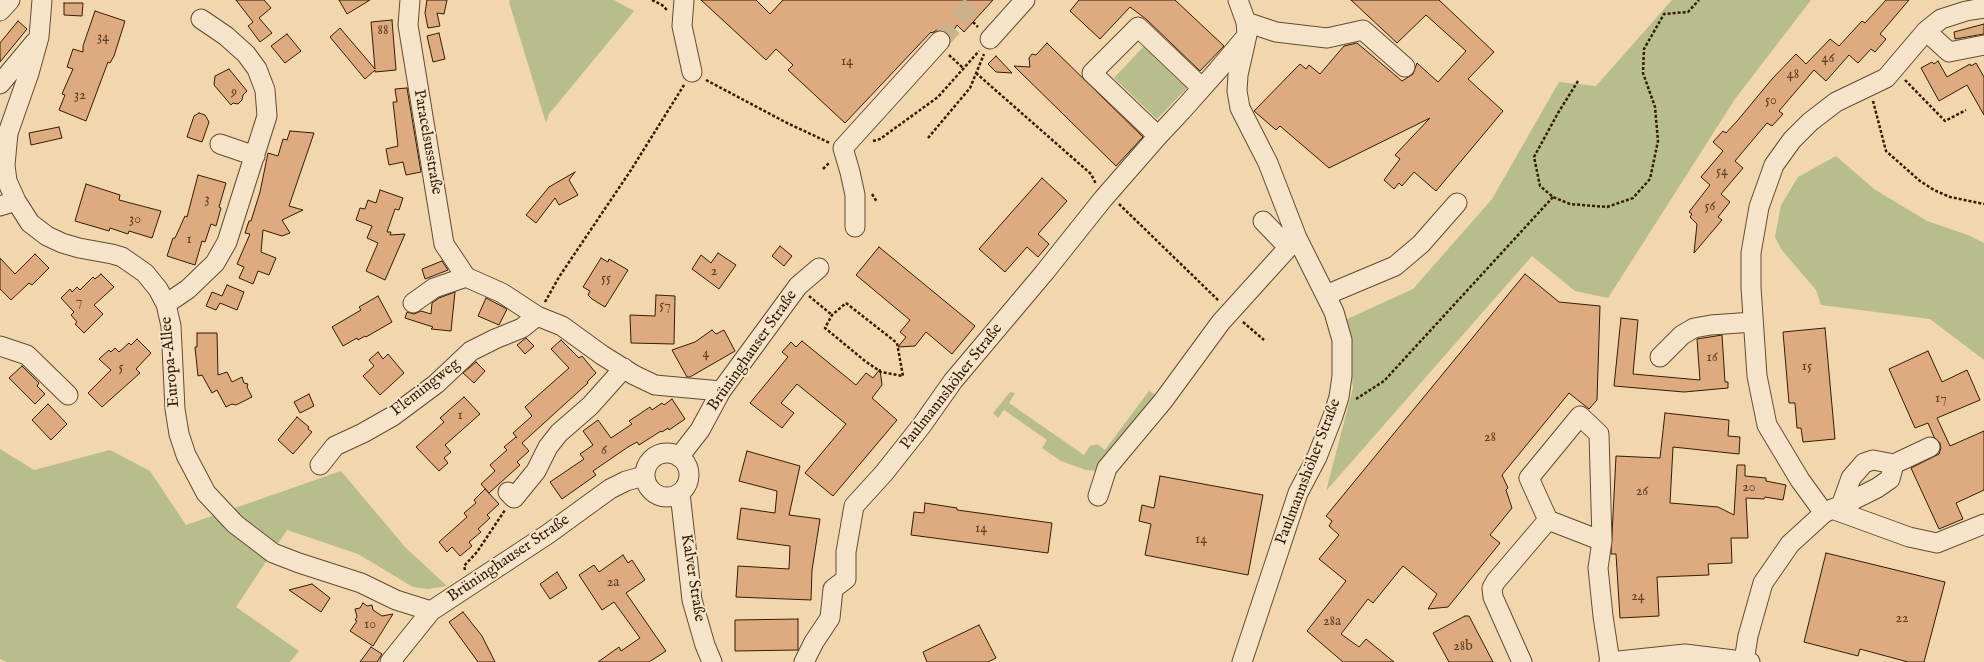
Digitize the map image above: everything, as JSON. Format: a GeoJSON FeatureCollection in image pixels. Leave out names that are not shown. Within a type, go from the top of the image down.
{"type":"FeatureCollection","features":[{"type":"Feature","properties":{"kind":"street"},"geometry":{"type":"LineString","coordinates":[[0,11],[10,0]]}},
{"type":"Feature","properties":{"kind":"street","name":"Europa-Allee"},"geometry":{"type":"LineString","coordinates":[[42,0],[39,37],[29,73],[8,133],[5,165],[8,203],[47,236],[78,248],[112,254],[132,263],[152,280],[166,304],[171,326],[175,409],[179,434],[206,493],[220,509],[251,538],[273,552],[298,563],[361,583],[396,600],[431,611]]}},
{"type":"Feature","properties":{"kind":"street","name":"Paracelsusstraße"},"geometry":{"type":"LineString","coordinates":[[410,0],[408,25],[444,244],[466,277]]}},
{"type":"Feature","properties":{"kind":"street"},"geometry":{"type":"LineString","coordinates":[[684,0],[682,26],[692,72]]}},
{"type":"Feature","properties":{"kind":"street"},"geometry":{"type":"LineString","coordinates":[[990,39],[1025,0]]}},
{"type":"Feature","properties":{"kind":"street"},"geometry":{"type":"LineString","coordinates":[[1238,0],[1246,29],[1327,38],[1363,30],[1405,67]]}},
{"type":"Feature","properties":{"kind":"street"},"geometry":{"type":"LineString","coordinates":[[1984,8],[1951,15],[1941,19],[1926,31],[1886,78],[1836,102],[1810,122],[1792,140],[1774,164],[1758,207],[1751,253],[1751,287],[1757,376],[1767,425],[1800,480],[1833,509],[1909,536],[1938,543],[1984,524]]}},
{"type":"Feature","properties":{"kind":"street"},"geometry":{"type":"LineString","coordinates":[[166,304],[188,289],[215,263],[227,242],[267,116],[267,99],[262,78],[246,54],[226,36],[201,19]]}},
{"type":"Feature","properties":{"kind":"street"},"geometry":{"type":"LineString","coordinates":[[1158,136],[1092,73],[1138,28],[1202,88]]}},
{"type":"Feature","properties":{"kind":"street","name":"Paulmannshöher Straße"},"geometry":{"type":"LineString","coordinates":[[804,662],[814,642],[830,618],[833,589],[846,579],[846,552],[854,506],[889,467],[922,425],[953,381],[1044,273],[1105,196],[1202,88],[1246,29]]}},
{"type":"Feature","properties":{"kind":"street","name":"Paulmannshöher Straße"},"geometry":{"type":"LineString","coordinates":[[1242,662],[1298,493],[1317,457],[1339,397],[1342,376],[1342,340],[1334,312],[1326,295],[1292,243],[1268,163],[1240,108],[1237,91],[1238,75],[1246,29]]}},
{"type":"Feature","properties":{"kind":"street"},"geometry":{"type":"LineString","coordinates":[[1926,31],[1949,52],[1984,45]]}},
{"type":"Feature","properties":{"kind":"street"},"geometry":{"type":"LineString","coordinates":[[0,84],[39,37]]}},
{"type":"Feature","properties":{"kind":"street"},"geometry":{"type":"LineString","coordinates":[[855,227],[855,195],[843,148],[940,40]]}},
{"type":"Feature","properties":{"kind":"street"},"geometry":{"type":"LineString","coordinates":[[220,144],[255,156]]}},
{"type":"Feature","properties":{"kind":"street"},"geometry":{"type":"LineString","coordinates":[[1326,295],[1395,266],[1421,244],[1457,203]]}},
{"type":"Feature","properties":{"kind":"street"},"geometry":{"type":"LineString","coordinates":[[1098,496],[1107,468],[1163,401],[1231,312],[1292,243],[1263,221]]}},
{"type":"Feature","properties":{"kind":"street","name":"Brüninghauser Straße"},"geometry":{"type":"LineString","coordinates":[[679,457],[700,430],[721,391],[798,286],[819,268]]}},
{"type":"Feature","properties":{"kind":"street"},"geometry":{"type":"LineString","coordinates":[[414,303],[434,288],[466,277],[502,293],[537,316],[562,326],[624,368],[655,385],[721,391]]}},
{"type":"Feature","properties":{"kind":"street","name":"Flemingweg"},"geometry":{"type":"LineString","coordinates":[[320,465],[334,446],[393,416],[436,384],[471,351],[522,328],[537,316]]}},
{"type":"Feature","properties":{"kind":"street"},"geometry":{"type":"LineString","coordinates":[[1660,357],[1682,335],[1694,328],[1711,325],[1753,322]]}},
{"type":"Feature","properties":{"kind":"street"},"geometry":{"type":"LineString","coordinates":[[0,346],[27,355],[68,395]]}},
{"type":"Feature","properties":{"kind":"street"},"geometry":{"type":"LineString","coordinates":[[511,495],[536,471],[548,447],[559,433],[590,406],[624,368]]}},
{"type":"Feature","properties":{"kind":"street"},"geometry":{"type":"LineString","coordinates":[[1602,541],[1548,520],[1529,478],[1580,416],[1600,434],[1602,541],[1598,568],[1609,662],[1684,658],[1747,662],[1748,636],[1763,583],[1790,544],[1833,509],[1877,488],[1890,479],[1894,464]]}},
{"type":"Feature","properties":{"kind":"street"},"geometry":{"type":"LineString","coordinates":[[1833,509],[1851,478],[1864,463],[1873,460],[1894,464],[1930,447]]}},
{"type":"Feature","properties":{"kind":"street"},"geometry":{"type":"LineString","coordinates":[[667,453],[679,457],[686,465],[689,475],[686,485],[680,493],[669,497],[657,496],[649,488],[644,476],[647,466],[655,456],[667,453]]}},
{"type":"Feature","properties":{"kind":"street","name":"Brüninghauser Straße"},"geometry":{"type":"LineString","coordinates":[[390,662],[431,611],[548,534],[610,489],[626,481],[644,476]]}},
{"type":"Feature","properties":{"kind":"street","name":"Kalver Straße"},"geometry":{"type":"LineString","coordinates":[[680,493],[692,600],[705,645],[712,662]]}},
{"type":"Feature","properties":{"kind":"street"},"geometry":{"type":"LineString","coordinates":[[1522,662],[1493,597],[1492,588],[1496,581],[1548,520]]}},
{"type":"Feature","properties":{"kind":"path"},"geometry":{"type":"LineString","coordinates":[[1578,81],[1558,113],[1534,157],[1540,186],[1553,197],[1570,204],[1607,207],[1632,198],[1650,179],[1658,141],[1655,107],[1643,72],[1644,49],[1664,14],[1688,12],[1699,0]]}},
{"type":"Feature","properties":{"kind":"path"},"geometry":{"type":"LineString","coordinates":[[928,138],[970,88],[990,39]]}},
{"type":"Feature","properties":{"kind":"path"},"geometry":{"type":"LineString","coordinates":[[823,169],[843,148],[880,139],[938,97],[990,39]]}},
{"type":"Feature","properties":{"kind":"path"},"geometry":{"type":"LineString","coordinates":[[1894,68],[1945,121],[1966,110]]}},
{"type":"Feature","properties":{"kind":"path"},"geometry":{"type":"LineString","coordinates":[[537,316],[559,277],[631,170],[692,72],[787,123],[843,148]]}},
{"type":"Feature","properties":{"kind":"path"},"geometry":{"type":"LineString","coordinates":[[976,73],[1091,174],[1105,196],[1231,312]]}},
{"type":"Feature","properties":{"kind":"path"},"geometry":{"type":"LineString","coordinates":[[1870,87],[1886,151],[1920,181],[1934,190],[1950,197],[1984,204]]}},
{"type":"Feature","properties":{"kind":"path"},"geometry":{"type":"LineString","coordinates":[[1354,400],[1384,381],[1553,197]]}},
{"type":"Feature","properties":{"kind":"path"},"geometry":{"type":"LineString","coordinates":[[798,286],[832,315]]}},
{"type":"Feature","properties":{"kind":"path"},"geometry":{"type":"LineString","coordinates":[[846,303],[897,344],[903,376],[881,372],[865,361],[825,328],[832,315],[846,303]]}},
{"type":"Feature","properties":{"kind":"path"},"geometry":{"type":"LineString","coordinates":[[1249,327],[1264,340]]}},
{"type":"Feature","properties":{"kind":"path"},"geometry":{"type":"LineString","coordinates":[[477,552],[511,495]]}},
{"type":"Feature","properties":{"kind":"green space"},"geometry":{"type":"Polygon","coordinates":[[[510,0],[614,0],[634,11],[549,114],[546,123],[509,2],[510,0]]]}},
{"type":"Feature","properties":{"kind":"green space"},"geometry":{"type":"Polygon","coordinates":[[[1672,0],[1811,0],[1735,99],[1608,298],[1575,291],[1532,256],[1326,491],[1353,388],[1345,320],[1413,289],[1492,199],[1559,82],[1596,86],[1672,0]]]}},
{"type":"Feature","properties":{"kind":"green space"},"geometry":{"type":"Polygon","coordinates":[[[1145,45],[1189,86],[1157,119],[1114,78],[1145,45]]]}},
{"type":"Feature","properties":{"kind":"green space"},"geometry":{"type":"Polygon","coordinates":[[[1836,156],[1874,189],[1927,221],[1968,235],[1984,243],[1984,360],[1930,319],[1821,305],[1816,290],[1781,249],[1775,237],[1781,205],[1798,177],[1836,156]]]}},
{"type":"Feature","properties":{"kind":"green space"},"geometry":{"type":"Polygon","coordinates":[[[1149,391],[1156,395],[1098,471],[1086,470],[1061,461],[1042,448],[1047,440],[1004,410],[998,418],[993,413],[1010,392],[1015,393],[1009,403],[1084,455],[1090,446],[1097,444],[1105,450],[1149,391]]]}},
{"type":"Feature","properties":{"kind":"green space"},"geometry":{"type":"Polygon","coordinates":[[[0,449],[34,470],[110,450],[150,471],[186,525],[341,471],[405,547],[447,586],[428,589],[413,587],[358,554],[287,530],[236,607],[299,651],[290,662],[7,662],[0,659],[0,449]]]}},
{"type":"Feature","properties":{"kind":"building"},"geometry":{"type":"Polygon","coordinates":[[[236,0],[264,0],[271,8],[259,18],[272,33],[260,42],[248,26],[253,22],[236,0]]]}},
{"type":"Feature","properties":{"kind":"building"},"geometry":{"type":"Polygon","coordinates":[[[339,0],[370,0],[347,14],[339,0]]]}},
{"type":"Feature","properties":{"kind":"building"},"geometry":{"type":"Polygon","coordinates":[[[427,0],[447,0],[444,14],[437,13],[440,26],[428,28],[425,13],[427,0]]]}},
{"type":"Feature","properties":{"kind":"building"},"geometry":{"type":"Polygon","coordinates":[[[701,0],[756,0],[770,14],[783,0],[993,0],[964,32],[957,25],[950,36],[943,30],[931,32],[845,123],[788,70],[793,65],[776,49],[766,60],[701,0]]]}},
{"type":"Feature","properties":{"kind":"building"},"geometry":{"type":"Polygon","coordinates":[[[1079,0],[1175,0],[1224,46],[1200,71],[1146,19],[1130,7],[1100,39],[1070,11],[1079,0]]]}},
{"type":"Feature","properties":{"kind":"building"},"geometry":{"type":"Polygon","coordinates":[[[1351,0],[1439,0],[1494,52],[1468,79],[1503,111],[1436,191],[1414,172],[1402,186],[1399,183],[1394,189],[1384,180],[1400,159],[1395,155],[1430,118],[1329,168],[1280,126],[1276,130],[1254,111],[1300,64],[1306,69],[1309,65],[1320,74],[1344,46],[1357,43],[1402,81],[1413,74],[1417,63],[1438,82],[1466,51],[1426,15],[1397,43],[1351,0]]]}},
{"type":"Feature","properties":{"kind":"building"},"geometry":{"type":"Polygon","coordinates":[[[1886,0],[1909,0],[1880,34],[1886,39],[1875,52],[1871,49],[1858,63],[1849,55],[1826,81],[1814,70],[1779,111],[1783,114],[1772,126],[1767,123],[1735,161],[1743,168],[1721,194],[1730,202],[1718,217],[1722,220],[1694,253],[1697,224],[1690,217],[1692,214],[1689,212],[1710,185],[1701,177],[1723,151],[1713,142],[1723,131],[1726,133],[1772,79],[1796,54],[1806,64],[1830,39],[1839,46],[1862,21],[1865,23],[1886,0]]]}},
{"type":"Feature","properties":{"kind":"building"},"geometry":{"type":"Polygon","coordinates":[[[64,3],[83,3],[82,16],[64,15],[64,3]]]}},
{"type":"Feature","properties":{"kind":"building"},"geometry":{"type":"Polygon","coordinates":[[[95,11],[125,21],[114,56],[110,63],[108,62],[86,121],[59,110],[65,95],[62,94],[73,69],[67,67],[73,49],[83,52],[83,46],[95,11]]]}},
{"type":"Feature","properties":{"kind":"building"},"geometry":{"type":"Polygon","coordinates":[[[392,20],[396,70],[375,72],[375,70],[365,79],[330,37],[340,28],[375,69],[371,22],[392,20]]]}},
{"type":"Feature","properties":{"kind":"building"},"geometry":{"type":"Polygon","coordinates":[[[18,21],[27,29],[0,62],[0,43],[18,21]]]}},
{"type":"Feature","properties":{"kind":"building"},"geometry":{"type":"Polygon","coordinates":[[[1984,24],[1984,34],[1955,39],[1954,32],[1984,24]]]}},
{"type":"Feature","properties":{"kind":"building"},"geometry":{"type":"Polygon","coordinates":[[[439,33],[445,59],[433,62],[427,36],[439,33]]]}},
{"type":"Feature","properties":{"kind":"building"},"geometry":{"type":"Polygon","coordinates":[[[287,34],[301,51],[285,63],[271,46],[287,34]]]}},
{"type":"Feature","properties":{"kind":"building"},"geometry":{"type":"Polygon","coordinates":[[[1047,43],[1143,137],[1116,166],[1014,66],[1030,67],[1029,58],[1032,54],[1036,55],[1047,43]]]}},
{"type":"Feature","properties":{"kind":"building"},"geometry":{"type":"Polygon","coordinates":[[[996,56],[1012,73],[996,72],[988,64],[996,56]]]}},
{"type":"Feature","properties":{"kind":"building"},"geometry":{"type":"Polygon","coordinates":[[[1938,61],[1947,77],[1970,64],[1971,66],[1976,63],[1984,77],[1984,115],[1967,85],[1939,101],[1921,68],[1932,62],[1934,64],[1938,61]]]}},
{"type":"Feature","properties":{"kind":"building"},"geometry":{"type":"Polygon","coordinates":[[[229,69],[247,91],[238,104],[233,103],[231,105],[214,85],[215,76],[229,69]]]}},
{"type":"Feature","properties":{"kind":"building"},"geometry":{"type":"Polygon","coordinates":[[[407,88],[421,172],[406,175],[403,162],[389,165],[386,149],[398,146],[393,102],[397,102],[395,89],[407,88]]]}},
{"type":"Feature","properties":{"kind":"building"},"geometry":{"type":"Polygon","coordinates":[[[199,113],[205,115],[209,122],[202,142],[187,137],[194,116],[199,113]]]}},
{"type":"Feature","properties":{"kind":"building"},"geometry":{"type":"Polygon","coordinates":[[[59,127],[62,138],[31,145],[29,133],[59,127]]]}},
{"type":"Feature","properties":{"kind":"building"},"geometry":{"type":"Polygon","coordinates":[[[290,131],[314,133],[289,206],[303,210],[282,220],[290,233],[282,236],[263,230],[261,252],[276,258],[269,275],[258,271],[253,284],[239,278],[244,267],[237,264],[250,234],[245,233],[249,221],[251,221],[260,192],[268,153],[278,156],[283,139],[287,140],[290,131]]]}},
{"type":"Feature","properties":{"kind":"building"},"geometry":{"type":"Polygon","coordinates":[[[575,172],[569,180],[578,195],[559,205],[555,198],[536,223],[526,215],[549,187],[575,172]]]}},
{"type":"Feature","properties":{"kind":"building"},"geometry":{"type":"Polygon","coordinates":[[[198,175],[226,183],[219,207],[221,208],[216,226],[211,224],[205,242],[202,241],[195,265],[167,256],[173,238],[175,238],[185,216],[187,217],[198,175]]]}},
{"type":"Feature","properties":{"kind":"building"},"geometry":{"type":"Polygon","coordinates":[[[1042,178],[1067,201],[1038,234],[1049,244],[1038,257],[1027,247],[1005,272],[979,249],[1042,178]]]}},
{"type":"Feature","properties":{"kind":"building"},"geometry":{"type":"Polygon","coordinates":[[[86,184],[120,195],[119,200],[161,211],[152,238],[129,231],[128,234],[110,228],[109,231],[75,221],[86,184]]]}},
{"type":"Feature","properties":{"kind":"building"},"geometry":{"type":"Polygon","coordinates":[[[380,190],[403,198],[399,210],[395,209],[387,232],[391,232],[390,235],[405,234],[385,280],[366,271],[378,243],[367,238],[372,226],[356,220],[360,208],[365,209],[368,200],[376,203],[380,190]]]}},
{"type":"Feature","properties":{"kind":"building"},"geometry":{"type":"Polygon","coordinates":[[[780,246],[792,256],[784,266],[772,256],[780,246]]]}},
{"type":"Feature","properties":{"kind":"building"},"geometry":{"type":"Polygon","coordinates":[[[879,247],[975,326],[952,354],[926,332],[915,346],[898,347],[906,337],[900,332],[910,320],[856,275],[879,247]]]}},
{"type":"Feature","properties":{"kind":"building"},"geometry":{"type":"Polygon","coordinates":[[[718,253],[736,265],[719,289],[692,269],[701,255],[711,263],[718,253]]]}},
{"type":"Feature","properties":{"kind":"building"},"geometry":{"type":"Polygon","coordinates":[[[35,254],[49,268],[32,285],[29,283],[11,300],[0,289],[0,258],[15,274],[35,254]]]}},
{"type":"Feature","properties":{"kind":"building"},"geometry":{"type":"Polygon","coordinates":[[[601,258],[608,262],[609,259],[628,270],[605,307],[592,299],[588,295],[590,291],[583,287],[601,258]]]}},
{"type":"Feature","properties":{"kind":"building"},"geometry":{"type":"Polygon","coordinates":[[[442,261],[448,270],[425,279],[422,269],[442,261]]]}},
{"type":"Feature","properties":{"kind":"building"},"geometry":{"type":"Polygon","coordinates":[[[101,274],[114,287],[94,305],[103,314],[84,333],[75,324],[77,322],[71,315],[74,312],[61,298],[70,289],[72,292],[77,287],[80,290],[93,277],[95,279],[101,274]]]}},
{"type":"Feature","properties":{"kind":"building"},"geometry":{"type":"Polygon","coordinates":[[[1525,274],[1559,302],[1600,306],[1597,400],[1589,409],[1569,393],[1502,475],[1508,488],[1506,490],[1512,508],[1490,535],[1500,543],[1448,607],[1428,609],[1437,594],[1403,566],[1373,603],[1368,599],[1341,634],[1359,647],[1366,639],[1394,662],[1343,662],[1307,631],[1346,581],[1319,559],[1339,535],[1329,526],[1332,521],[1326,516],[1525,274]]]}},
{"type":"Feature","properties":{"kind":"building"},"geometry":{"type":"Polygon","coordinates":[[[227,285],[244,292],[237,310],[220,303],[216,310],[206,306],[212,292],[222,296],[227,285]]]}},
{"type":"Feature","properties":{"kind":"building"},"geometry":{"type":"Polygon","coordinates":[[[455,292],[451,331],[431,329],[433,327],[405,318],[407,312],[414,314],[421,311],[431,314],[432,303],[439,298],[455,292]]]}},
{"type":"Feature","properties":{"kind":"building"},"geometry":{"type":"Polygon","coordinates":[[[656,295],[675,296],[674,344],[631,343],[630,315],[655,316],[656,295]]]}},
{"type":"Feature","properties":{"kind":"building"},"geometry":{"type":"Polygon","coordinates":[[[378,296],[392,322],[366,337],[365,336],[358,340],[357,338],[343,346],[332,327],[361,310],[359,307],[378,296]]]}},
{"type":"Feature","properties":{"kind":"building"},"geometry":{"type":"Polygon","coordinates":[[[486,298],[507,309],[499,325],[478,316],[486,298]]]}},
{"type":"Feature","properties":{"kind":"building"},"geometry":{"type":"Polygon","coordinates":[[[1621,318],[1638,320],[1633,374],[1700,380],[1697,339],[1722,335],[1725,382],[1728,382],[1728,388],[1684,392],[1614,386],[1621,318]]]}},
{"type":"Feature","properties":{"kind":"building"},"geometry":{"type":"Polygon","coordinates":[[[1825,328],[1835,439],[1803,442],[1801,428],[1797,428],[1795,403],[1789,403],[1783,332],[1825,328]]]}},
{"type":"Feature","properties":{"kind":"building"},"geometry":{"type":"Polygon","coordinates":[[[712,330],[716,334],[724,330],[735,351],[690,377],[687,377],[672,350],[695,342],[712,330]]]}},
{"type":"Feature","properties":{"kind":"building"},"geometry":{"type":"Polygon","coordinates":[[[197,333],[217,333],[218,375],[227,372],[232,382],[242,377],[244,383],[248,384],[247,387],[252,397],[236,405],[232,404],[226,407],[217,390],[212,393],[202,375],[198,376],[195,347],[197,347],[197,333]]]}},
{"type":"Feature","properties":{"kind":"building"},"geometry":{"type":"Polygon","coordinates":[[[526,338],[534,346],[525,354],[517,345],[526,338]]]}},
{"type":"Feature","properties":{"kind":"building"},"geometry":{"type":"Polygon","coordinates":[[[137,339],[151,353],[136,369],[140,373],[102,407],[88,393],[111,370],[99,359],[109,350],[111,352],[115,348],[119,352],[129,343],[131,345],[137,339]]]}},
{"type":"Feature","properties":{"kind":"building"},"geometry":{"type":"Polygon","coordinates":[[[561,340],[579,358],[582,356],[596,373],[587,382],[588,383],[522,443],[529,451],[517,462],[520,465],[489,493],[481,484],[495,471],[490,465],[507,450],[504,447],[516,437],[517,438],[513,433],[532,416],[525,407],[569,368],[551,349],[561,340]]]}},
{"type":"Feature","properties":{"kind":"building"},"geometry":{"type":"Polygon","coordinates":[[[802,341],[856,385],[866,373],[873,378],[880,369],[882,385],[872,398],[897,420],[833,496],[805,473],[846,424],[797,384],[781,403],[794,413],[782,428],[750,403],[788,357],[782,352],[791,342],[796,347],[802,341]]]}},
{"type":"Feature","properties":{"kind":"building"},"geometry":{"type":"Polygon","coordinates":[[[1928,351],[1942,382],[1967,370],[1980,400],[1937,418],[1950,446],[1984,431],[1984,490],[1956,503],[1963,519],[1939,529],[1911,468],[1939,454],[1941,448],[1940,443],[1934,437],[1928,423],[1915,428],[1889,369],[1928,351]]]}},
{"type":"Feature","properties":{"kind":"building"},"geometry":{"type":"Polygon","coordinates":[[[378,352],[383,359],[388,354],[404,373],[380,395],[363,376],[374,366],[369,360],[378,352]]]}},
{"type":"Feature","properties":{"kind":"building"},"geometry":{"type":"Polygon","coordinates":[[[476,362],[485,371],[474,383],[463,373],[476,362]]]}},
{"type":"Feature","properties":{"kind":"building"},"geometry":{"type":"Polygon","coordinates":[[[22,366],[39,383],[37,386],[45,394],[35,404],[9,378],[22,366]]]}},
{"type":"Feature","properties":{"kind":"building"},"geometry":{"type":"Polygon","coordinates":[[[309,394],[314,406],[300,413],[294,402],[309,394]]]}},
{"type":"Feature","properties":{"kind":"building"},"geometry":{"type":"Polygon","coordinates":[[[464,397],[480,414],[445,445],[451,452],[444,458],[448,463],[439,471],[416,447],[444,422],[440,418],[464,397]]]}},
{"type":"Feature","properties":{"kind":"building"},"geometry":{"type":"Polygon","coordinates":[[[672,399],[685,419],[669,430],[668,428],[662,432],[661,431],[639,445],[637,442],[628,447],[593,471],[596,475],[562,499],[550,482],[584,459],[580,454],[593,445],[583,431],[598,420],[611,438],[632,424],[629,421],[650,407],[652,410],[662,403],[664,405],[672,399]]]}},
{"type":"Feature","properties":{"kind":"building"},"geometry":{"type":"Polygon","coordinates":[[[48,404],[67,424],[51,440],[32,420],[48,404]]]}},
{"type":"Feature","properties":{"kind":"building"},"geometry":{"type":"Polygon","coordinates":[[[1665,413],[1729,420],[1728,436],[1740,437],[1739,454],[1673,447],[1670,503],[1718,507],[1734,515],[1737,465],[1745,465],[1745,476],[1766,478],[1766,481],[1786,485],[1783,500],[1765,497],[1764,499],[1746,498],[1748,538],[1731,538],[1732,563],[1708,564],[1709,575],[1657,577],[1659,616],[1620,618],[1616,554],[1611,554],[1616,456],[1660,458],[1665,413]]]}},
{"type":"Feature","properties":{"kind":"building"},"geometry":{"type":"Polygon","coordinates":[[[297,417],[309,427],[308,429],[312,432],[293,454],[278,440],[297,417]]]}},
{"type":"Feature","properties":{"kind":"building"},"geometry":{"type":"Polygon","coordinates":[[[747,451],[800,466],[789,515],[820,519],[812,570],[811,600],[736,597],[738,566],[789,569],[790,546],[737,539],[741,508],[775,513],[777,491],[739,481],[747,451]]]}},
{"type":"Feature","properties":{"kind":"building"},"geometry":{"type":"Polygon","coordinates":[[[1160,476],[1263,495],[1248,575],[1145,555],[1151,524],[1139,521],[1142,505],[1154,508],[1160,476]]]}},
{"type":"Feature","properties":{"kind":"building"},"geometry":{"type":"Polygon","coordinates":[[[485,489],[499,504],[487,515],[490,518],[478,529],[481,532],[469,542],[472,546],[460,556],[452,547],[447,552],[439,542],[467,517],[464,513],[476,503],[474,500],[485,489]]]}},
{"type":"Feature","properties":{"kind":"building"},"geometry":{"type":"Polygon","coordinates":[[[925,503],[957,508],[957,510],[1052,523],[1048,553],[911,535],[914,512],[924,513],[925,503]]]}},
{"type":"Feature","properties":{"kind":"building"},"geometry":{"type":"Polygon","coordinates":[[[1826,553],[1945,582],[1924,662],[1908,662],[1860,649],[1858,656],[1804,642],[1826,553]]]}},
{"type":"Feature","properties":{"kind":"building"},"geometry":{"type":"Polygon","coordinates":[[[623,555],[628,563],[632,560],[645,580],[626,593],[666,651],[649,662],[598,662],[619,647],[621,651],[640,638],[614,602],[602,610],[579,575],[594,565],[599,572],[623,555]]]}},
{"type":"Feature","properties":{"kind":"building"},"geometry":{"type":"Polygon","coordinates":[[[557,572],[567,588],[550,599],[540,584],[557,572]]]}},
{"type":"Feature","properties":{"kind":"building"},"geometry":{"type":"Polygon","coordinates":[[[312,584],[330,598],[321,612],[289,590],[312,584]]]}},
{"type":"Feature","properties":{"kind":"building"},"geometry":{"type":"Polygon","coordinates":[[[363,603],[367,606],[372,605],[373,610],[382,616],[393,614],[373,646],[350,631],[357,621],[355,620],[357,617],[355,609],[360,608],[363,603]]]}},
{"type":"Feature","properties":{"kind":"building"},"geometry":{"type":"Polygon","coordinates":[[[463,612],[482,636],[495,662],[478,662],[449,622],[463,612]]]}},
{"type":"Feature","properties":{"kind":"building"},"geometry":{"type":"Polygon","coordinates":[[[1465,616],[1469,616],[1493,662],[1449,662],[1433,633],[1465,616]]]}},
{"type":"Feature","properties":{"kind":"building"},"geometry":{"type":"Polygon","coordinates":[[[798,619],[798,650],[735,651],[735,620],[798,619]]]}},
{"type":"Feature","properties":{"kind":"building"},"geometry":{"type":"Polygon","coordinates":[[[979,625],[996,658],[988,662],[927,662],[923,652],[979,625]]]}},
{"type":"Feature","properties":{"kind":"building"},"geometry":{"type":"Polygon","coordinates":[[[371,647],[382,654],[377,662],[360,662],[371,647]]]}},
{"type":"Feature","properties":{"kind":"tunnel"},"geometry":{"type":"LineString","coordinates":[[940,41],[976,0]]}}]}
